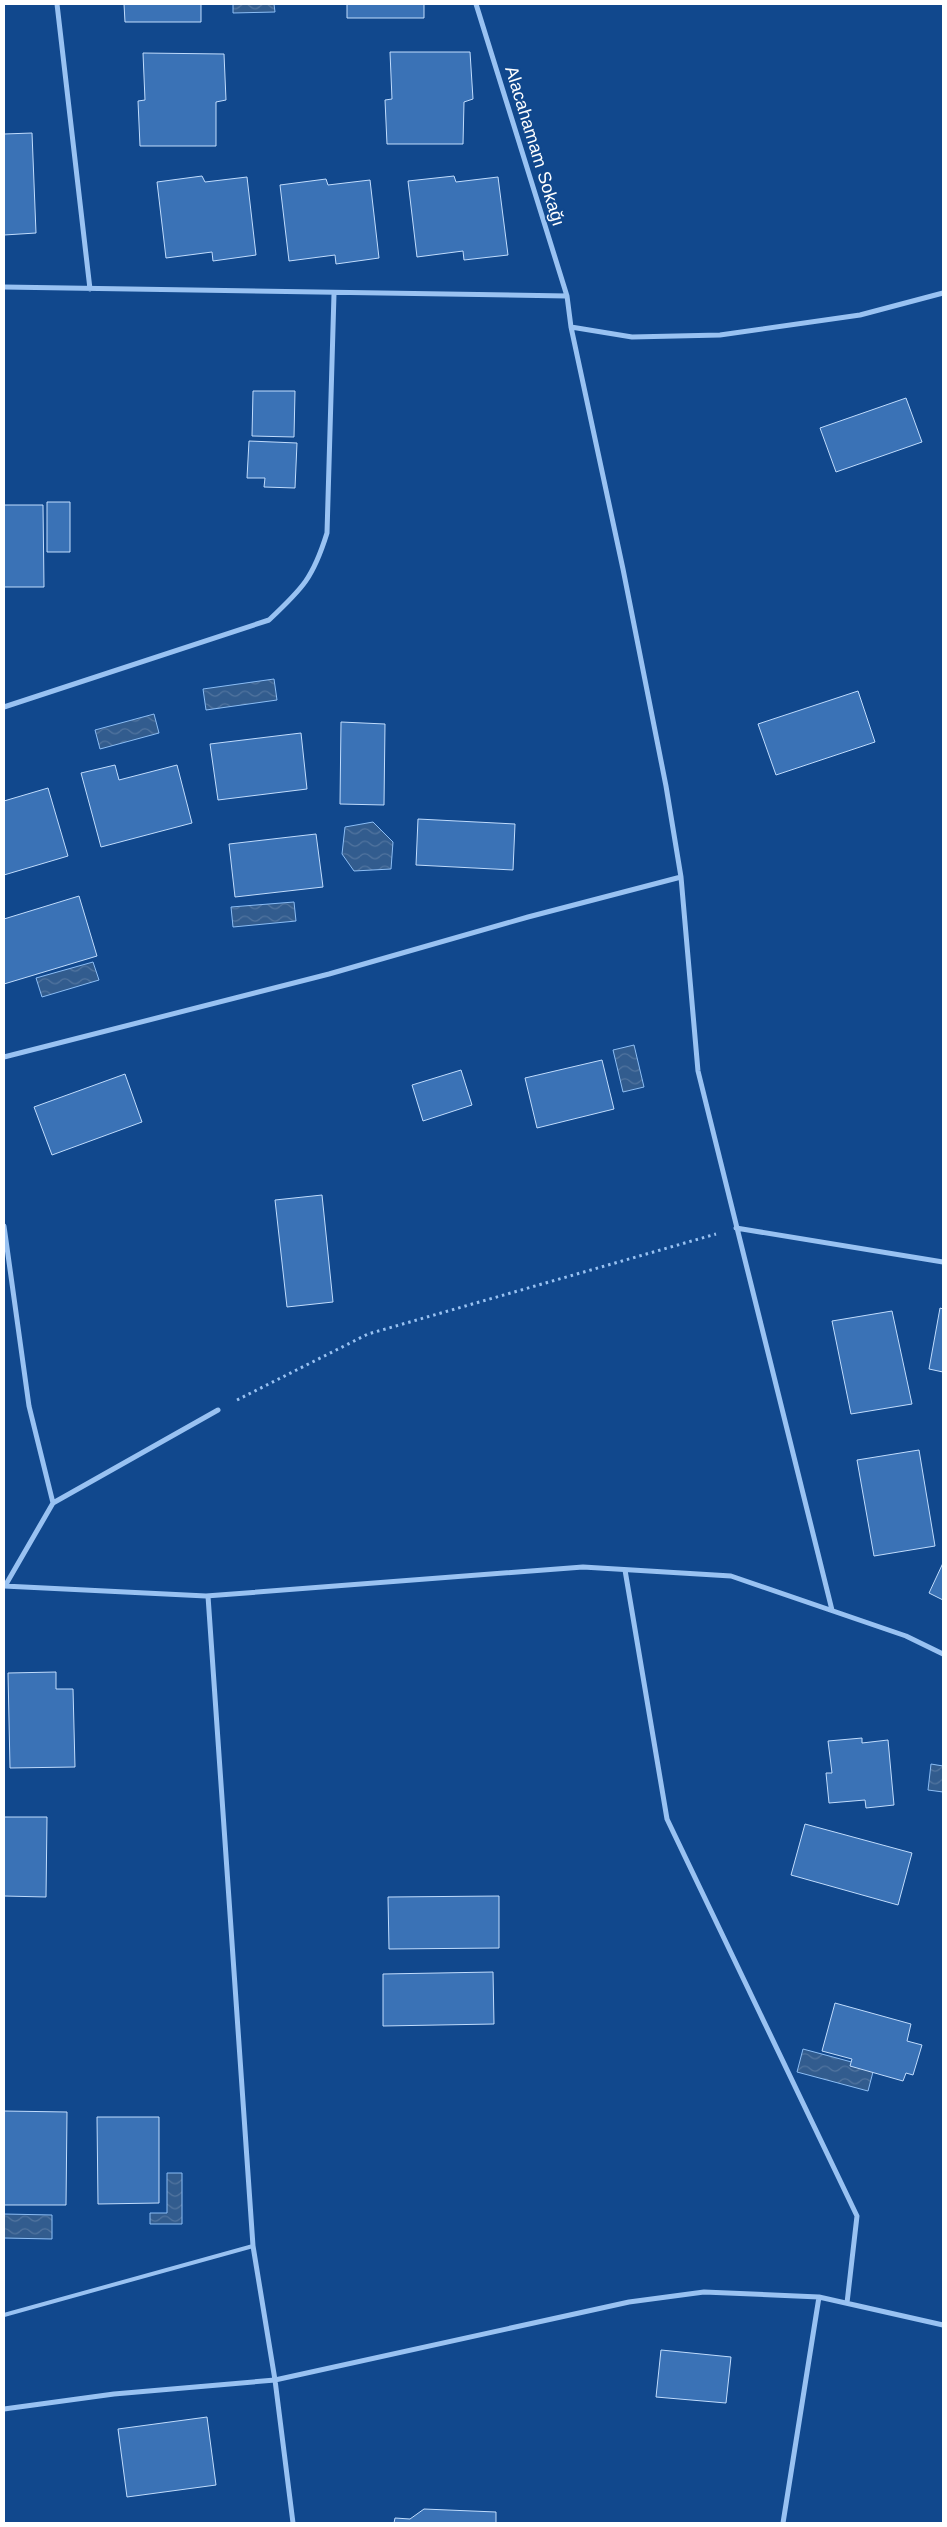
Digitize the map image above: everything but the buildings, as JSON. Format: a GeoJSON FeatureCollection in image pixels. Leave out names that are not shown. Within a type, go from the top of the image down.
{"type":"FeatureCollection","features":[{"type":"Feature","properties":{"kind":"street"},"geometry":{"type":"LineString","coordinates":[[57,4],[90,289]]}},
{"type":"Feature","properties":{"kind":"street","name":"Alacahamam Sokağı"},"geometry":{"type":"LineString","coordinates":[[476,4],[567,296],[571,327],[659,748],[680,877],[698,1071],[832,1610]]}},
{"type":"Feature","properties":{"kind":"street"},"geometry":{"type":"LineString","coordinates":[[4,287],[334,294],[567,296]]}},
{"type":"Feature","properties":{"kind":"street"},"geometry":{"type":"LineString","coordinates":[[571,327],[632,338],[720,335],[860,315],[943,293]]}},
{"type":"Feature","properties":{"kind":"street"},"geometry":{"type":"LineString","coordinates":[[4,707],[269,620],[301,590],[317,565],[327,533],[334,294]]}},
{"type":"Feature","properties":{"kind":"street"},"geometry":{"type":"LineString","coordinates":[[4,1057],[329,974],[528,917],[680,877]]}},
{"type":"Feature","properties":{"kind":"street"},"geometry":{"type":"LineString","coordinates":[[4,1226],[29,1406],[53,1503]]}},
{"type":"Feature","properties":{"kind":"street"},"geometry":{"type":"LineString","coordinates":[[736,1228],[943,1262]]}},
{"type":"Feature","properties":{"kind":"street"},"geometry":{"type":"LineString","coordinates":[[218,1410],[53,1503],[4,1586],[208,1596],[583,1567],[732,1576],[906,1636],[943,1654]]}},
{"type":"Feature","properties":{"kind":"street"},"geometry":{"type":"LineString","coordinates":[[625,1570],[667,1818],[857,2216],[847,2303]]}},
{"type":"Feature","properties":{"kind":"street"},"geometry":{"type":"LineString","coordinates":[[208,1596],[253,2246],[274,2380],[292,2523]]}},
{"type":"Feature","properties":{"kind":"street"},"geometry":{"type":"LineString","coordinates":[[4,2409],[114,2394],[274,2380],[629,2302],[704,2292],[819,2297],[943,2325]]}},
{"type":"Feature","properties":{"kind":"street"},"geometry":{"type":"LineString","coordinates":[[783,2523],[819,2297]]}},
{"type":"Feature","properties":{"kind":"lane"},"geometry":{"type":"LineString","coordinates":[[4,2315],[253,2246]]}},
{"type":"Feature","properties":{"kind":"path"},"geometry":{"type":"LineString","coordinates":[[218,1410],[368,1334],[736,1228]]}},
{"type":"Feature","properties":{"kind":"water"},"geometry":{"type":"Polygon","coordinates":[[[233,4],[274,4],[275,12],[233,13],[233,4]]]}},
{"type":"Feature","properties":{"kind":"water"},"geometry":{"type":"Polygon","coordinates":[[[274,679],[277,700],[206,710],[203,689],[274,679]]]}},
{"type":"Feature","properties":{"kind":"water"},"geometry":{"type":"Polygon","coordinates":[[[154,714],[159,733],[100,749],[95,730],[154,714]]]}},
{"type":"Feature","properties":{"kind":"water"},"geometry":{"type":"Polygon","coordinates":[[[373,822],[393,842],[391,869],[354,871],[342,854],[345,827],[373,822]]]}},
{"type":"Feature","properties":{"kind":"water"},"geometry":{"type":"Polygon","coordinates":[[[294,902],[296,921],[233,927],[231,907],[294,902]]]}},
{"type":"Feature","properties":{"kind":"water"},"geometry":{"type":"Polygon","coordinates":[[[93,962],[99,980],[42,997],[36,978],[93,962]]]}},
{"type":"Feature","properties":{"kind":"water"},"geometry":{"type":"Polygon","coordinates":[[[634,1045],[644,1087],[623,1092],[613,1050],[634,1045]]]}},
{"type":"Feature","properties":{"kind":"water"},"geometry":{"type":"Polygon","coordinates":[[[931,1764],[943,1766],[943,1792],[928,1790],[931,1764]]]}},
{"type":"Feature","properties":{"kind":"water"},"geometry":{"type":"Polygon","coordinates":[[[803,2049],[874,2068],[868,2091],[797,2072],[803,2049]]]}},
{"type":"Feature","properties":{"kind":"water"},"geometry":{"type":"Polygon","coordinates":[[[167,2173],[182,2173],[182,2224],[150,2224],[150,2213],[167,2213],[167,2173]]]}},
{"type":"Feature","properties":{"kind":"water"},"geometry":{"type":"Polygon","coordinates":[[[4,2214],[52,2215],[52,2239],[4,2238],[4,2214]]]}}]}
